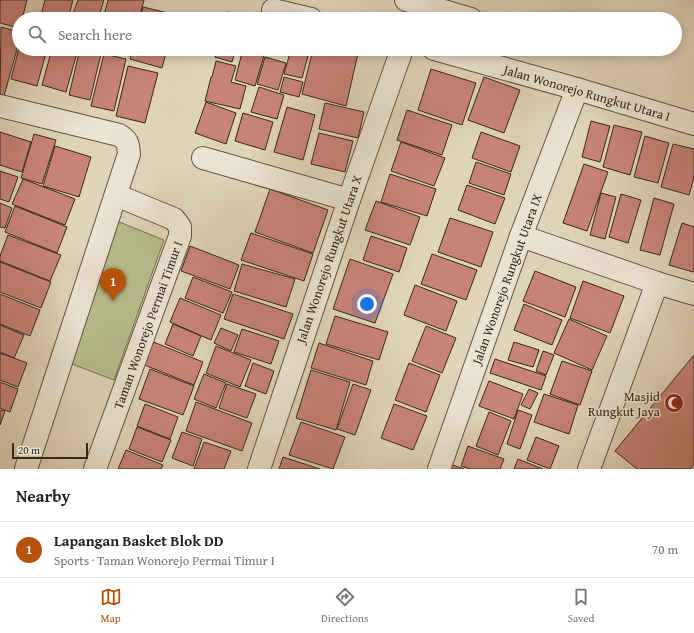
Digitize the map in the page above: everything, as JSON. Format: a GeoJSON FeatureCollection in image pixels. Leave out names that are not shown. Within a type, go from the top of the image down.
{"type":"FeatureCollection","features":[{"type":"Feature","properties":{"kind":"street"},"geometry":{"type":"LineString","coordinates":[[419,2],[450,12]]}},
{"type":"Feature","properties":{"kind":"street"},"geometry":{"type":"LineString","coordinates":[[273,10],[281,12]]}},
{"type":"Feature","properties":{"kind":"street","name":"Jalan Wonorejo Rungkut Utara X"},"geometry":{"type":"LineString","coordinates":[[259,469],[349,200],[400,56]]}},
{"type":"Feature","properties":{"kind":"street","name":"Jalan Wonorejo Rungkut Utara I"},"geometry":{"type":"LineString","coordinates":[[459,56],[694,124]]}},
{"type":"Feature","properties":{"kind":"street","name":"Jalan Wonorejo Rungkut Utara IX"},"geometry":{"type":"LineString","coordinates":[[439,469],[522,236],[577,89]]}},
{"type":"Feature","properties":{"kind":"street"},"geometry":{"type":"LineString","coordinates":[[0,106],[119,135],[128,143],[129,154],[26,469]]}},
{"type":"Feature","properties":{"kind":"street"},"geometry":{"type":"LineString","coordinates":[[203,158],[349,200]]}},
{"type":"Feature","properties":{"kind":"street","name":"Taman Wonorejo Permai Timur I"},"geometry":{"type":"LineString","coordinates":[[95,469],[180,236],[180,226],[174,219],[116,195]]}},
{"type":"Feature","properties":{"kind":"street"},"geometry":{"type":"LineString","coordinates":[[522,236],[657,283],[694,294]]}},
{"type":"Feature","properties":{"kind":"street"},"geometry":{"type":"LineString","coordinates":[[589,469],[657,283]]}},
{"type":"Feature","properties":{"kind":"green space"},"geometry":{"type":"Polygon","coordinates":[[[112,219],[164,240],[114,380],[64,361],[112,219]]]}},
{"type":"Feature","properties":{"kind":"building"},"geometry":{"type":"Polygon","coordinates":[[[0,0],[27,0],[24,12],[12,12],[12,26],[0,23],[0,0]]]}},
{"type":"Feature","properties":{"kind":"building"},"geometry":{"type":"Polygon","coordinates":[[[45,0],[73,0],[70,12],[42,12],[45,0]]]}},
{"type":"Feature","properties":{"kind":"building"},"geometry":{"type":"Polygon","coordinates":[[[78,0],[104,0],[100,12],[74,12],[78,0]]]}},
{"type":"Feature","properties":{"kind":"building"},"geometry":{"type":"Polygon","coordinates":[[[108,0],[144,0],[141,12],[105,12],[108,0]]]}},
{"type":"Feature","properties":{"kind":"building"},"geometry":{"type":"Polygon","coordinates":[[[143,7],[164,12],[142,12],[143,7]]]}},
{"type":"Feature","properties":{"kind":"building"},"geometry":{"type":"Polygon","coordinates":[[[1,27],[12,30],[12,56],[15,56],[4,96],[0,95],[1,27]]]}},
{"type":"Feature","properties":{"kind":"building"},"geometry":{"type":"Polygon","coordinates":[[[17,56],[45,56],[37,86],[11,79],[17,56]]]}},
{"type":"Feature","properties":{"kind":"building"},"geometry":{"type":"Polygon","coordinates":[[[50,56],[76,56],[66,92],[42,85],[50,56]]]}},
{"type":"Feature","properties":{"kind":"building"},"geometry":{"type":"Polygon","coordinates":[[[78,56],[101,56],[90,100],[69,95],[78,56]]]}},
{"type":"Feature","properties":{"kind":"building"},"geometry":{"type":"Polygon","coordinates":[[[104,56],[113,56],[126,59],[114,111],[91,106],[104,56]]]}},
{"type":"Feature","properties":{"kind":"building"},"geometry":{"type":"Polygon","coordinates":[[[131,56],[165,56],[162,68],[130,59],[131,56]]]}},
{"type":"Feature","properties":{"kind":"building"},"geometry":{"type":"Polygon","coordinates":[[[215,56],[234,56],[232,62],[215,56]]]}},
{"type":"Feature","properties":{"kind":"building"},"geometry":{"type":"Polygon","coordinates":[[[241,56],[264,56],[255,86],[235,80],[241,56]]]}},
{"type":"Feature","properties":{"kind":"building"},"geometry":{"type":"Polygon","coordinates":[[[289,56],[308,56],[302,78],[284,74],[289,56]]]}},
{"type":"Feature","properties":{"kind":"building"},"geometry":{"type":"Polygon","coordinates":[[[311,56],[357,56],[346,106],[302,94],[311,56]]]}},
{"type":"Feature","properties":{"kind":"building"},"geometry":{"type":"Polygon","coordinates":[[[265,57],[286,63],[278,90],[257,84],[265,57]]]}},
{"type":"Feature","properties":{"kind":"building"},"geometry":{"type":"Polygon","coordinates":[[[216,61],[236,66],[231,82],[246,86],[240,109],[205,101],[216,61]]]}},
{"type":"Feature","properties":{"kind":"building"},"geometry":{"type":"Polygon","coordinates":[[[128,66],[158,73],[145,123],[116,116],[128,66]]]}},
{"type":"Feature","properties":{"kind":"building"},"geometry":{"type":"Polygon","coordinates":[[[431,69],[476,83],[462,125],[418,110],[431,69]]]}},
{"type":"Feature","properties":{"kind":"building"},"geometry":{"type":"Polygon","coordinates":[[[284,77],[303,82],[299,97],[280,92],[284,77]]]}},
{"type":"Feature","properties":{"kind":"building"},"geometry":{"type":"Polygon","coordinates":[[[484,77],[520,90],[504,133],[468,120],[484,77]]]}},
{"type":"Feature","properties":{"kind":"building"},"geometry":{"type":"Polygon","coordinates":[[[259,87],[284,95],[277,119],[251,112],[259,87]]]}},
{"type":"Feature","properties":{"kind":"building"},"geometry":{"type":"Polygon","coordinates":[[[206,102],[236,113],[226,144],[195,133],[206,102]]]}},
{"type":"Feature","properties":{"kind":"building"},"geometry":{"type":"Polygon","coordinates":[[[325,103],[364,112],[358,138],[319,129],[325,103]]]}},
{"type":"Feature","properties":{"kind":"building"},"geometry":{"type":"Polygon","coordinates":[[[287,107],[315,115],[303,160],[274,152],[287,107]]]}},
{"type":"Feature","properties":{"kind":"building"},"geometry":{"type":"Polygon","coordinates":[[[407,110],[452,125],[442,155],[397,140],[407,110]]]}},
{"type":"Feature","properties":{"kind":"building"},"geometry":{"type":"Polygon","coordinates":[[[243,113],[273,122],[265,150],[235,141],[243,113]]]}},
{"type":"Feature","properties":{"kind":"building"},"geometry":{"type":"Polygon","coordinates":[[[591,121],[610,126],[600,162],[582,157],[591,121]]]}},
{"type":"Feature","properties":{"kind":"building"},"geometry":{"type":"Polygon","coordinates":[[[614,125],[642,132],[630,175],[603,167],[614,125]]]}},
{"type":"Feature","properties":{"kind":"building"},"geometry":{"type":"Polygon","coordinates":[[[0,132],[31,142],[22,172],[0,165],[0,132]]]}},
{"type":"Feature","properties":{"kind":"building"},"geometry":{"type":"Polygon","coordinates":[[[481,132],[520,146],[511,172],[472,158],[481,132]]]}},
{"type":"Feature","properties":{"kind":"building"},"geometry":{"type":"Polygon","coordinates":[[[319,133],[353,141],[345,172],[311,164],[319,133]]]}},
{"type":"Feature","properties":{"kind":"building"},"geometry":{"type":"Polygon","coordinates":[[[34,134],[56,140],[42,184],[21,178],[34,134]]]}},
{"type":"Feature","properties":{"kind":"building"},"geometry":{"type":"Polygon","coordinates":[[[645,136],[669,143],[658,183],[634,177],[645,136]]]}},
{"type":"Feature","properties":{"kind":"building"},"geometry":{"type":"Polygon","coordinates":[[[401,142],[445,158],[434,186],[391,171],[401,142]]]}},
{"type":"Feature","properties":{"kind":"building"},"geometry":{"type":"Polygon","coordinates":[[[673,144],[694,149],[694,177],[689,195],[661,187],[673,144]]]}},
{"type":"Feature","properties":{"kind":"building"},"geometry":{"type":"Polygon","coordinates":[[[55,146],[91,157],[79,197],[43,186],[55,146]]]}},
{"type":"Feature","properties":{"kind":"building"},"geometry":{"type":"Polygon","coordinates":[[[476,162],[511,174],[504,195],[469,183],[476,162]]]}},
{"type":"Feature","properties":{"kind":"building"},"geometry":{"type":"Polygon","coordinates":[[[584,164],[608,172],[587,231],[563,223],[584,164]]]}},
{"type":"Feature","properties":{"kind":"building"},"geometry":{"type":"Polygon","coordinates":[[[0,171],[18,177],[9,202],[0,199],[0,171]]]}},
{"type":"Feature","properties":{"kind":"building"},"geometry":{"type":"Polygon","coordinates":[[[390,174],[436,189],[427,216],[381,202],[390,174]]]}},
{"type":"Feature","properties":{"kind":"building"},"geometry":{"type":"Polygon","coordinates":[[[23,179],[75,199],[65,225],[12,204],[23,179]]]}},
{"type":"Feature","properties":{"kind":"building"},"geometry":{"type":"Polygon","coordinates":[[[467,185],[505,198],[495,224],[458,210],[467,185]]]}},
{"type":"Feature","properties":{"kind":"building"},"geometry":{"type":"Polygon","coordinates":[[[270,189],[328,210],[313,253],[255,232],[270,189]]]}},
{"type":"Feature","properties":{"kind":"building"},"geometry":{"type":"Polygon","coordinates":[[[601,193],[616,197],[605,239],[590,235],[601,193]]]}},
{"type":"Feature","properties":{"kind":"building"},"geometry":{"type":"Polygon","coordinates":[[[621,194],[641,200],[628,243],[609,237],[621,194]]]}},
{"type":"Feature","properties":{"kind":"building"},"geometry":{"type":"Polygon","coordinates":[[[654,198],[674,204],[660,255],[640,250],[654,198]]]}},
{"type":"Feature","properties":{"kind":"building"},"geometry":{"type":"Polygon","coordinates":[[[376,201],[420,217],[410,245],[365,230],[376,201]]]}},
{"type":"Feature","properties":{"kind":"building"},"geometry":{"type":"Polygon","coordinates":[[[0,203],[12,208],[5,228],[0,227],[0,203]]]}},
{"type":"Feature","properties":{"kind":"building"},"geometry":{"type":"Polygon","coordinates":[[[15,206],[67,227],[57,253],[5,232],[15,206]]]}},
{"type":"Feature","properties":{"kind":"building"},"geometry":{"type":"Polygon","coordinates":[[[450,218],[493,232],[481,267],[438,252],[450,218]]]}},
{"type":"Feature","properties":{"kind":"building"},"geometry":{"type":"Polygon","coordinates":[[[682,223],[694,227],[693,272],[669,265],[682,223]]]}},
{"type":"Feature","properties":{"kind":"building"},"geometry":{"type":"Polygon","coordinates":[[[251,233],[313,254],[304,281],[241,260],[251,233]]]}},
{"type":"Feature","properties":{"kind":"building"},"geometry":{"type":"Polygon","coordinates":[[[8,235],[61,255],[50,281],[0,261],[0,256],[8,235]]]}},
{"type":"Feature","properties":{"kind":"building"},"geometry":{"type":"Polygon","coordinates":[[[371,236],[407,248],[399,272],[363,260],[371,236]]]}},
{"type":"Feature","properties":{"kind":"building"},"geometry":{"type":"Polygon","coordinates":[[[190,246],[239,265],[230,289],[181,271],[190,246]]]}},
{"type":"Feature","properties":{"kind":"building"},"geometry":{"type":"Polygon","coordinates":[[[432,254],[477,270],[466,300],[421,284],[432,254]]]}},
{"type":"Feature","properties":{"kind":"building"},"geometry":{"type":"Polygon","coordinates":[[[350,259],[393,274],[375,323],[333,309],[350,259]]]}},
{"type":"Feature","properties":{"kind":"building"},"geometry":{"type":"Polygon","coordinates":[[[0,262],[51,282],[41,308],[0,292],[0,262]]]}},
{"type":"Feature","properties":{"kind":"building"},"geometry":{"type":"Polygon","coordinates":[[[242,264],[295,279],[286,307],[234,291],[242,264]]]}},
{"type":"Feature","properties":{"kind":"building"},"geometry":{"type":"Polygon","coordinates":[[[535,271],[576,287],[565,317],[523,301],[535,271]]]}},
{"type":"Feature","properties":{"kind":"building"},"geometry":{"type":"Polygon","coordinates":[[[193,277],[232,292],[223,313],[185,298],[193,277]]]}},
{"type":"Feature","properties":{"kind":"building"},"geometry":{"type":"Polygon","coordinates":[[[583,281],[624,296],[610,333],[570,318],[583,281]]]}},
{"type":"Feature","properties":{"kind":"building"},"geometry":{"type":"Polygon","coordinates":[[[415,285],[457,301],[446,331],[404,315],[415,285]]]}},
{"type":"Feature","properties":{"kind":"building"},"geometry":{"type":"Polygon","coordinates":[[[0,294],[40,310],[30,336],[0,324],[0,294]]]}},
{"type":"Feature","properties":{"kind":"building"},"geometry":{"type":"Polygon","coordinates":[[[233,294],[293,314],[284,339],[224,319],[233,294]]]}},
{"type":"Feature","properties":{"kind":"building"},"geometry":{"type":"Polygon","coordinates":[[[180,298],[221,315],[211,340],[170,322],[180,298]]]}},
{"type":"Feature","properties":{"kind":"building"},"geometry":{"type":"Polygon","coordinates":[[[524,304],[562,320],[552,345],[514,330],[524,304]]]}},
{"type":"Feature","properties":{"kind":"building"},"geometry":{"type":"Polygon","coordinates":[[[335,316],[388,332],[379,360],[326,344],[335,316]]]}},
{"type":"Feature","properties":{"kind":"building"},"geometry":{"type":"Polygon","coordinates":[[[569,319],[607,336],[592,370],[554,353],[569,319]]]}},
{"type":"Feature","properties":{"kind":"building"},"geometry":{"type":"Polygon","coordinates":[[[173,324],[201,336],[193,356],[165,344],[173,324]]]}},
{"type":"Feature","properties":{"kind":"building"},"geometry":{"type":"Polygon","coordinates":[[[0,325],[24,335],[14,358],[0,352],[0,325]]]}},
{"type":"Feature","properties":{"kind":"building"},"geometry":{"type":"Polygon","coordinates":[[[426,326],[456,338],[442,373],[412,361],[426,326]]]}},
{"type":"Feature","properties":{"kind":"building"},"geometry":{"type":"Polygon","coordinates":[[[221,328],[238,335],[231,351],[214,343],[221,328]]]}},
{"type":"Feature","properties":{"kind":"building"},"geometry":{"type":"Polygon","coordinates":[[[242,329],[279,341],[271,364],[234,352],[242,329]]]}},
{"type":"Feature","properties":{"kind":"building"},"geometry":{"type":"Polygon","coordinates":[[[151,341],[203,362],[194,385],[142,364],[151,341]]]}},
{"type":"Feature","properties":{"kind":"building"},"geometry":{"type":"Polygon","coordinates":[[[514,342],[539,350],[533,367],[508,360],[514,342]]]}},
{"type":"Feature","properties":{"kind":"building"},"geometry":{"type":"Polygon","coordinates":[[[319,343],[373,361],[366,385],[311,368],[319,343]]]}},
{"type":"Feature","properties":{"kind":"building"},"geometry":{"type":"Polygon","coordinates":[[[216,346],[251,360],[240,387],[206,373],[216,346]]]}},
{"type":"Feature","properties":{"kind":"building"},"geometry":{"type":"Polygon","coordinates":[[[543,351],[554,355],[546,375],[536,371],[543,351]]]}},
{"type":"Feature","properties":{"kind":"building"},"geometry":{"type":"Polygon","coordinates":[[[0,353],[27,363],[18,387],[0,380],[0,353]]]}},
{"type":"Feature","properties":{"kind":"building","name":"Masjid Rungkut Jaya"},"geometry":{"type":"Polygon","coordinates":[[[694,355],[694,465],[690,469],[637,469],[615,451],[694,355]]]}},
{"type":"Feature","properties":{"kind":"building"},"geometry":{"type":"Polygon","coordinates":[[[495,359],[546,376],[541,390],[490,373],[495,359]]]}},
{"type":"Feature","properties":{"kind":"building"},"geometry":{"type":"Polygon","coordinates":[[[562,361],[592,371],[580,405],[550,394],[562,361]]]}},
{"type":"Feature","properties":{"kind":"building"},"geometry":{"type":"Polygon","coordinates":[[[253,363],[274,371],[266,394],[245,386],[253,363]]]}},
{"type":"Feature","properties":{"kind":"building"},"geometry":{"type":"Polygon","coordinates":[[[409,363],[440,375],[426,412],[395,400],[409,363]]]}},
{"type":"Feature","properties":{"kind":"building"},"geometry":{"type":"Polygon","coordinates":[[[150,369],[194,386],[183,415],[139,399],[150,369]]]}},
{"type":"Feature","properties":{"kind":"building"},"geometry":{"type":"Polygon","coordinates":[[[311,370],[350,382],[336,430],[296,418],[311,370]]]}},
{"type":"Feature","properties":{"kind":"building"},"geometry":{"type":"Polygon","coordinates":[[[204,374],[226,383],[216,408],[194,399],[204,374]]]}},
{"type":"Feature","properties":{"kind":"building"},"geometry":{"type":"Polygon","coordinates":[[[489,381],[523,394],[514,419],[479,406],[489,381]]]}},
{"type":"Feature","properties":{"kind":"building"},"geometry":{"type":"Polygon","coordinates":[[[0,382],[18,389],[10,412],[0,408],[0,382]]]}},
{"type":"Feature","properties":{"kind":"building"},"geometry":{"type":"Polygon","coordinates":[[[227,384],[256,394],[247,418],[219,408],[227,384]]]}},
{"type":"Feature","properties":{"kind":"building"},"geometry":{"type":"Polygon","coordinates":[[[353,384],[371,390],[355,435],[337,429],[353,384]]]}},
{"type":"Feature","properties":{"kind":"building"},"geometry":{"type":"Polygon","coordinates":[[[529,389],[538,393],[530,409],[521,405],[529,389]]]}},
{"type":"Feature","properties":{"kind":"building"},"geometry":{"type":"Polygon","coordinates":[[[544,394],[578,405],[569,434],[534,422],[544,394]]]}},
{"type":"Feature","properties":{"kind":"building"},"geometry":{"type":"Polygon","coordinates":[[[196,402],[252,423],[242,451],[186,431],[196,402]]]}},
{"type":"Feature","properties":{"kind":"building"},"geometry":{"type":"Polygon","coordinates":[[[145,404],[178,417],[170,439],[137,426],[145,404]]]}},
{"type":"Feature","properties":{"kind":"building"},"geometry":{"type":"Polygon","coordinates":[[[394,404],[427,416],[413,450],[381,438],[394,404]]]}},
{"type":"Feature","properties":{"kind":"building"},"geometry":{"type":"Polygon","coordinates":[[[0,410],[5,411],[0,425],[0,410]]]}},
{"type":"Feature","properties":{"kind":"building"},"geometry":{"type":"Polygon","coordinates":[[[518,410],[532,415],[520,449],[507,444],[518,410]]]}},
{"type":"Feature","properties":{"kind":"building"},"geometry":{"type":"Polygon","coordinates":[[[489,412],[511,421],[498,455],[476,446],[489,412]]]}},
{"type":"Feature","properties":{"kind":"building"},"geometry":{"type":"Polygon","coordinates":[[[301,422],[345,437],[333,469],[289,455],[301,422]]]}},
{"type":"Feature","properties":{"kind":"building"},"geometry":{"type":"Polygon","coordinates":[[[137,427],[171,440],[162,462],[129,449],[137,427]]]}},
{"type":"Feature","properties":{"kind":"building"},"geometry":{"type":"Polygon","coordinates":[[[182,432],[202,439],[193,466],[172,458],[182,432]]]}},
{"type":"Feature","properties":{"kind":"building"},"geometry":{"type":"Polygon","coordinates":[[[536,437],[559,446],[550,469],[527,460],[536,437]]]}},
{"type":"Feature","properties":{"kind":"building"},"geometry":{"type":"Polygon","coordinates":[[[204,442],[231,451],[224,469],[194,469],[204,442]]]}},
{"type":"Feature","properties":{"kind":"building"},"geometry":{"type":"Polygon","coordinates":[[[468,446],[504,459],[500,469],[470,469],[461,466],[468,446]]]}},
{"type":"Feature","properties":{"kind":"building"},"geometry":{"type":"Polygon","coordinates":[[[126,450],[163,465],[161,469],[118,469],[126,450]]]}},
{"type":"Feature","properties":{"kind":"building"},"geometry":{"type":"Polygon","coordinates":[[[283,457],[320,469],[279,469],[283,457]]]}},
{"type":"Feature","properties":{"kind":"building"},"geometry":{"type":"Polygon","coordinates":[[[518,459],[543,469],[514,469],[518,459]]]}},
{"type":"Feature","properties":{"kind":"building"},"geometry":{"type":"Polygon","coordinates":[[[450,464],[464,469],[449,469],[450,464]]]}},
{"type":"Feature","properties":{"kind":"place","name":"Lapangan Basket Blok DD"},"geometry":{"type":"Point","coordinates":[113,301]}},
{"type":"Feature","properties":{"kind":"place","name":"Masjid Rungkut Jaya"},"geometry":{"type":"Point","coordinates":[674,403]}}]}
